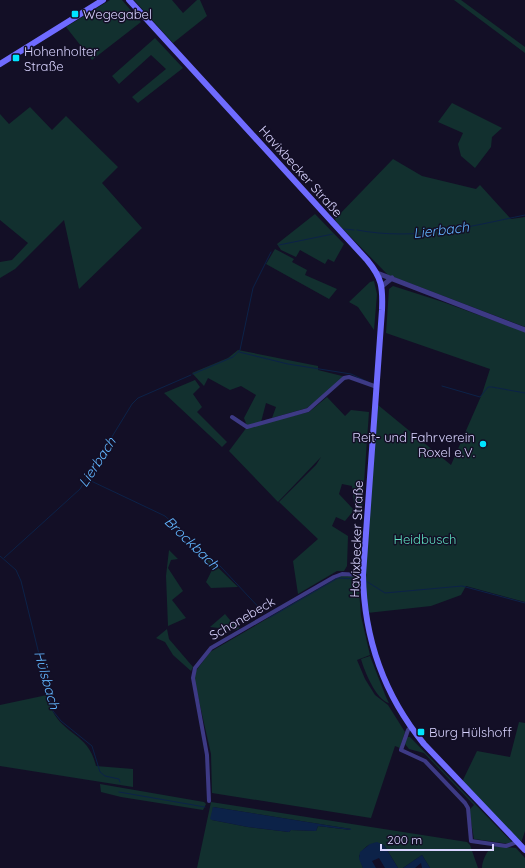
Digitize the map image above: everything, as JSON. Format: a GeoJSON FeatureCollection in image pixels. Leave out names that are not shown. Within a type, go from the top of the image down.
{"type":"FeatureCollection","features":[{"type":"Feature","properties":{"kind":"main road"},"geometry":{"type":"LineString","coordinates":[[0,64],[104,0]]}},
{"type":"Feature","properties":{"kind":"main road","name":"Havixbecker Straße"},"geometry":{"type":"LineString","coordinates":[[129,0],[377,272],[382,286],[382,310],[363,575],[365,614],[374,651],[386,684],[411,727],[517,842]]}},
{"type":"Feature","properties":{"kind":"main road"},"geometry":{"type":"LineString","coordinates":[[517,842],[525,850]]}},
{"type":"Feature","properties":{"kind":"street"},"geometry":{"type":"LineString","coordinates":[[377,272],[525,330]]}},
{"type":"Feature","properties":{"kind":"street"},"geometry":{"type":"LineString","coordinates":[[382,286],[392,278]]}},
{"type":"Feature","properties":{"kind":"street"},"geometry":{"type":"LineString","coordinates":[[232,417],[247,427],[308,410],[344,378],[348,377],[377,387]]}},
{"type":"Feature","properties":{"kind":"street","name":"Schonebeck"},"geometry":{"type":"LineString","coordinates":[[209,801],[207,755],[193,678],[195,668],[211,648],[334,576],[342,574],[363,575]]}},
{"type":"Feature","properties":{"kind":"street"},"geometry":{"type":"LineString","coordinates":[[411,727],[408,730],[401,750],[425,761],[465,802],[468,808],[471,841],[506,846],[517,842]]}},
{"type":"Feature","properties":{"kind":"green space"},"geometry":{"type":"Polygon","coordinates":[[[110,0],[122,0],[141,22],[92,60],[66,27],[110,0]]]}},
{"type":"Feature","properties":{"kind":"green space"},"geometry":{"type":"Polygon","coordinates":[[[134,0],[172,0],[183,13],[197,0],[200,0],[207,16],[173,43],[134,0]]]}},
{"type":"Feature","properties":{"kind":"green space"},"geometry":{"type":"Polygon","coordinates":[[[454,0],[461,0],[525,47],[525,53],[454,0]]]}},
{"type":"Feature","properties":{"kind":"green space"},"geometry":{"type":"Polygon","coordinates":[[[155,38],[183,68],[138,103],[132,97],[166,69],[151,55],[119,84],[112,76],[155,38]]]}},
{"type":"Feature","properties":{"kind":"green space"},"geometry":{"type":"Polygon","coordinates":[[[452,103],[502,128],[492,137],[491,147],[475,168],[461,156],[458,144],[463,133],[438,122],[452,103]]]}},
{"type":"Feature","properties":{"kind":"green space"},"geometry":{"type":"Polygon","coordinates":[[[30,107],[52,130],[66,116],[118,167],[102,183],[142,228],[79,289],[64,220],[15,269],[0,278],[0,262],[12,260],[28,243],[0,220],[0,114],[9,124],[30,107]]]}},
{"type":"Feature","properties":{"kind":"green space"},"geometry":{"type":"Polygon","coordinates":[[[393,159],[422,176],[476,189],[480,185],[511,219],[525,217],[525,327],[388,275],[337,223],[335,219],[393,159]]]}},
{"type":"Feature","properties":{"kind":"green space"},"geometry":{"type":"Polygon","coordinates":[[[315,214],[344,244],[334,262],[328,259],[325,264],[300,250],[296,257],[281,250],[277,244],[315,214]]]}},
{"type":"Feature","properties":{"kind":"green space"},"geometry":{"type":"Polygon","coordinates":[[[275,249],[294,259],[292,262],[307,270],[305,275],[337,289],[329,299],[266,264],[275,249]]]}},
{"type":"Feature","properties":{"kind":"green space"},"geometry":{"type":"Polygon","coordinates":[[[374,281],[377,294],[374,330],[358,307],[349,302],[370,282],[374,281]]]}},
{"type":"Feature","properties":{"kind":"green space","name":"Heidbusch"},"geometry":{"type":"Polygon","coordinates":[[[393,286],[443,302],[525,332],[525,602],[466,586],[461,595],[431,606],[367,613],[364,575],[378,405],[451,465],[482,394],[490,369],[386,333],[389,289],[393,286]]]}},
{"type":"Feature","properties":{"kind":"green space"},"geometry":{"type":"Polygon","coordinates":[[[238,350],[318,366],[318,370],[346,377],[307,408],[272,418],[276,407],[266,403],[261,422],[247,426],[244,418],[256,395],[241,386],[230,390],[208,378],[204,386],[192,373],[228,358],[238,350]]]}},
{"type":"Feature","properties":{"kind":"green space"},"geometry":{"type":"Polygon","coordinates":[[[195,380],[200,387],[193,394],[202,407],[197,412],[227,442],[222,447],[164,393],[195,380]]]}},
{"type":"Feature","properties":{"kind":"green space"},"geometry":{"type":"Polygon","coordinates":[[[327,397],[345,416],[351,410],[369,412],[362,511],[355,510],[352,486],[342,484],[339,494],[354,510],[345,521],[336,517],[332,526],[348,536],[347,566],[344,571],[337,571],[298,594],[293,561],[318,539],[279,502],[316,465],[321,457],[278,502],[229,451],[247,427],[309,412],[327,397]]]}},
{"type":"Feature","properties":{"kind":"green space"},"geometry":{"type":"Polygon","coordinates":[[[169,550],[178,559],[171,560],[168,568],[183,591],[172,600],[186,618],[168,626],[166,576],[169,550]]]}},
{"type":"Feature","properties":{"kind":"green space"},"geometry":{"type":"Polygon","coordinates":[[[204,554],[238,587],[211,588],[206,582],[212,570],[204,554]]]}},
{"type":"Feature","properties":{"kind":"green space"},"geometry":{"type":"Polygon","coordinates":[[[342,575],[358,577],[361,616],[370,655],[357,660],[365,679],[375,695],[388,705],[405,732],[400,748],[395,746],[371,818],[212,793],[211,754],[194,679],[195,672],[210,652],[342,575]]]}},
{"type":"Feature","properties":{"kind":"green space"},"geometry":{"type":"Polygon","coordinates":[[[225,614],[235,626],[240,628],[236,630],[210,627],[225,614]]]}},
{"type":"Feature","properties":{"kind":"green space"},"geometry":{"type":"Polygon","coordinates":[[[167,629],[169,639],[193,667],[191,671],[173,655],[165,642],[156,638],[167,629]]]}},
{"type":"Feature","properties":{"kind":"green space"},"geometry":{"type":"Polygon","coordinates":[[[370,656],[389,703],[384,701],[375,691],[365,670],[361,659],[370,656]]]}},
{"type":"Feature","properties":{"kind":"green space"},"geometry":{"type":"Polygon","coordinates":[[[47,695],[51,708],[57,718],[88,747],[93,755],[96,766],[133,769],[133,787],[0,766],[0,705],[47,695]]]}},
{"type":"Feature","properties":{"kind":"green space"},"geometry":{"type":"Polygon","coordinates":[[[519,722],[525,723],[525,831],[521,843],[462,782],[477,751],[510,757],[519,722]]]}},
{"type":"Feature","properties":{"kind":"green space"},"geometry":{"type":"Polygon","coordinates":[[[407,737],[410,737],[512,842],[510,844],[474,839],[469,810],[474,805],[424,753],[409,749],[405,744],[407,737]]]}},
{"type":"Feature","properties":{"kind":"green space"},"geometry":{"type":"Polygon","coordinates":[[[100,784],[204,802],[206,804],[203,810],[121,797],[101,792],[100,784]]]}},
{"type":"Feature","properties":{"kind":"green space"},"geometry":{"type":"Polygon","coordinates":[[[211,802],[467,842],[470,845],[478,868],[430,868],[422,855],[403,868],[398,868],[384,845],[372,844],[367,846],[359,856],[363,868],[197,868],[211,802]],[[213,807],[212,820],[248,827],[289,832],[291,830],[316,831],[318,826],[351,829],[213,807]]]}},
{"type":"Feature","properties":{"kind":"green space"},"geometry":{"type":"Polygon","coordinates":[[[493,846],[516,848],[525,858],[525,868],[482,868],[485,856],[493,846]]]}},
{"type":"Feature","properties":{"kind":"water"},"geometry":{"type":"Polygon","coordinates":[[[213,807],[351,830],[318,826],[316,831],[291,830],[289,832],[248,827],[210,819],[213,807]]]}},
{"type":"Feature","properties":{"kind":"water"},"geometry":{"type":"Polygon","coordinates":[[[377,842],[384,845],[398,868],[385,868],[379,858],[372,861],[376,868],[363,868],[359,859],[360,852],[370,844],[377,842]]]}},
{"type":"Feature","properties":{"kind":"water"},"geometry":{"type":"Polygon","coordinates":[[[422,855],[430,868],[422,868],[421,863],[415,868],[403,868],[422,855]]]}},
{"type":"Feature","properties":{"kind":"waterway","name":"Lierbach"},"geometry":{"type":"LineString","coordinates":[[357,230],[400,234],[421,233],[462,228],[525,215]]}},
{"type":"Feature","properties":{"kind":"waterway","name":"Lierbach"},"geometry":{"type":"LineString","coordinates":[[344,229],[354,230]]}},
{"type":"Feature","properties":{"kind":"waterway","name":"Lierbach"},"geometry":{"type":"LineString","coordinates":[[279,245],[333,234]]}},
{"type":"Feature","properties":{"kind":"waterway","name":"Lierbach"},"geometry":{"type":"LineString","coordinates":[[193,374],[233,357],[240,350],[253,288],[271,252]]}},
{"type":"Feature","properties":{"kind":"waterway"},"geometry":{"type":"LineString","coordinates":[[239,352],[288,364],[351,374],[368,382]]}},
{"type":"Feature","properties":{"kind":"waterway","name":"Lierbach"},"geometry":{"type":"LineString","coordinates":[[4,558],[80,489],[132,404],[138,398],[191,375]]}},
{"type":"Feature","properties":{"kind":"waterway"},"geometry":{"type":"LineString","coordinates":[[442,386],[480,397],[488,387],[525,393]]}},
{"type":"Feature","properties":{"kind":"waterway","name":"Brockbach"},"geometry":{"type":"LineString","coordinates":[[89,480],[165,516],[221,567],[264,613]]}},
{"type":"Feature","properties":{"kind":"waterway","name":"Hülsbach"},"geometry":{"type":"LineString","coordinates":[[0,556],[16,570],[21,581],[53,711],[61,721],[92,746],[100,772],[105,776],[119,779],[120,782]]}},
{"type":"Feature","properties":{"kind":"waterway","name":"Brockbach"},"geometry":{"type":"LineString","coordinates":[[269,618],[338,578],[356,579]]}},
{"type":"Feature","properties":{"kind":"waterway","name":"Brockbach"},"geometry":{"type":"LineString","coordinates":[[366,581],[385,593],[462,586],[525,603]]}},
{"type":"Feature","properties":{"kind":"waterway","name":"Hülsbach"},"geometry":{"type":"LineString","coordinates":[[119,792],[205,807]]}},
{"type":"Feature","properties":{"kind":"place","name":"Wegegabel"},"geometry":{"type":"Point","coordinates":[75,14]}},
{"type":"Feature","properties":{"kind":"place","name":"Hohenholter Straße"},"geometry":{"type":"Point","coordinates":[16,58]}},
{"type":"Feature","properties":{"kind":"place","name":"Reit- und Fahrverein Roxel e.V."},"geometry":{"type":"Point","coordinates":[483,444]}},
{"type":"Feature","properties":{"kind":"place","name":"Burg Hülshoff"},"geometry":{"type":"Point","coordinates":[421,732]}}]}
